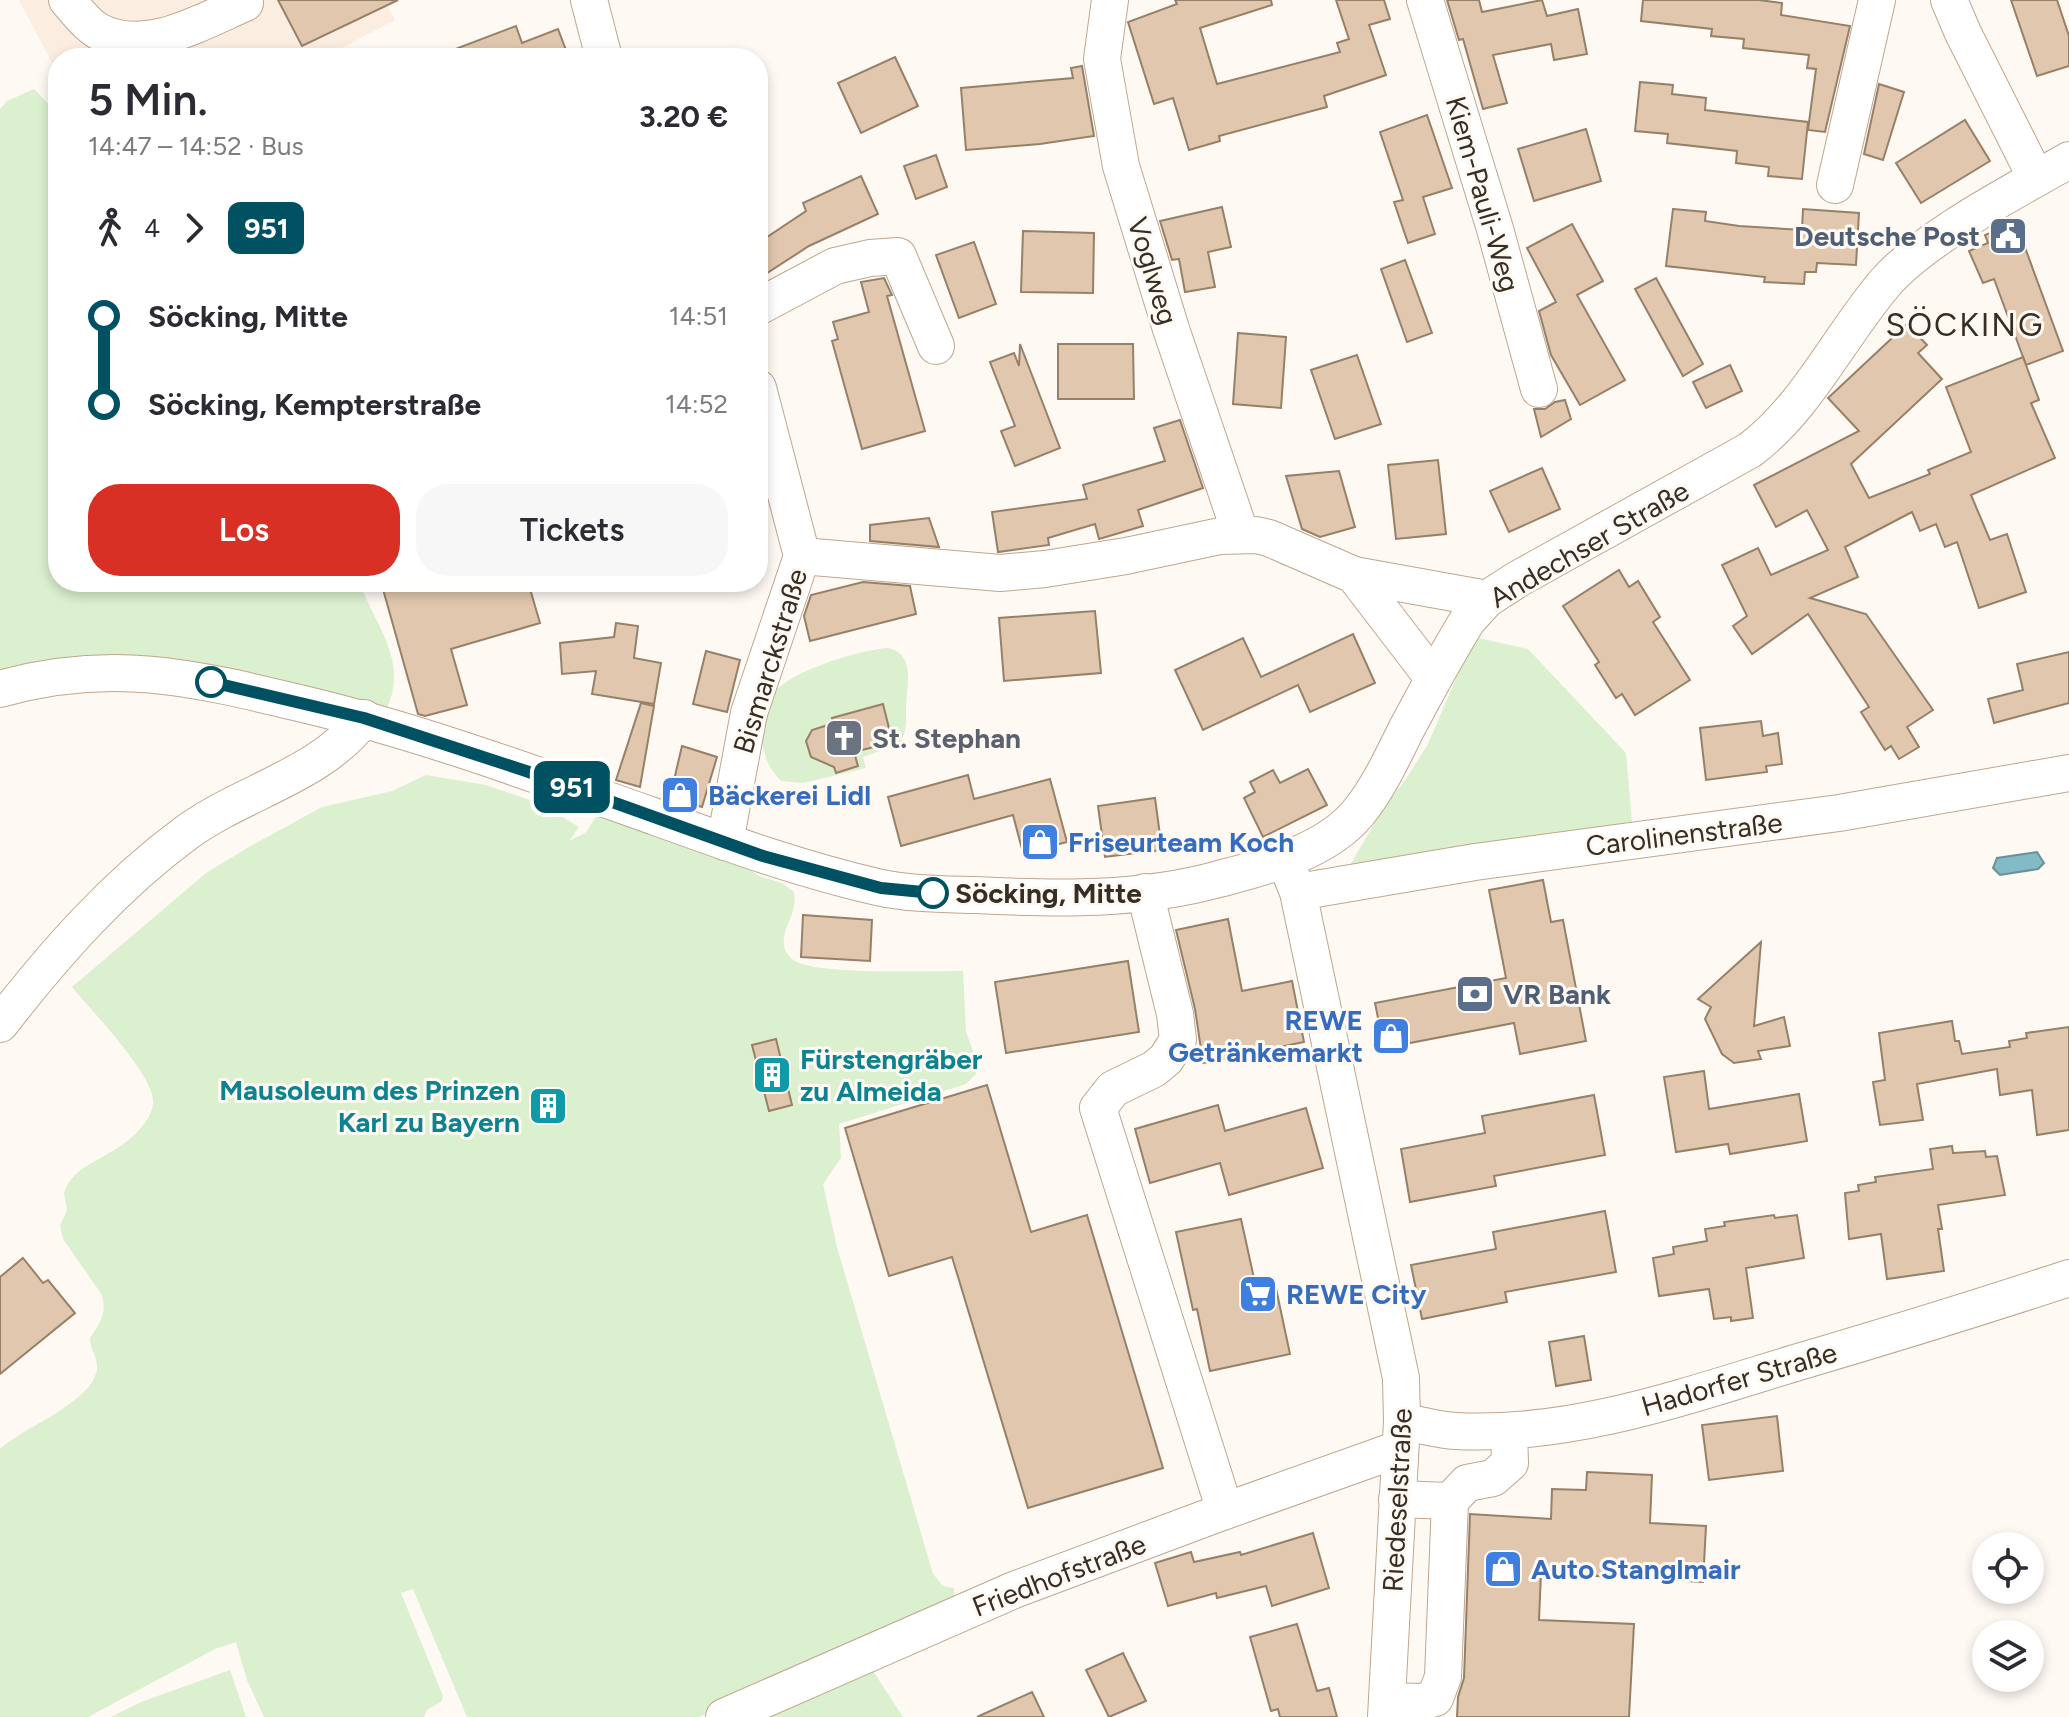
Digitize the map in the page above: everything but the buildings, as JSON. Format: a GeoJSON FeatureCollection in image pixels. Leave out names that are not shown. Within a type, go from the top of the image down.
{"type":"FeatureCollection","features":[{"type":"Feature","properties":{"kind":"street"},"geometry":{"type":"LineString","coordinates":[[67,0],[95,29],[119,40],[170,35],[245,3]]}},
{"type":"Feature","properties":{"kind":"street"},"geometry":{"type":"LineString","coordinates":[[589,0],[601,48]]}},
{"type":"Feature","properties":{"kind":"street","name":"Voglweg"},"geometry":{"type":"LineString","coordinates":[[1110,0],[1102,59],[1121,166],[1171,329],[1241,535]]}},
{"type":"Feature","properties":{"kind":"street","name":"Kiem-Pauli-Weg"},"geometry":{"type":"LineString","coordinates":[[1425,0],[1495,229],[1539,389]]}},
{"type":"Feature","properties":{"kind":"street"},"geometry":{"type":"LineString","coordinates":[[1835,185],[1877,0]]}},
{"type":"Feature","properties":{"kind":"street"},"geometry":{"type":"LineString","coordinates":[[1949,0],[2036,178]]}},
{"type":"Feature","properties":{"kind":"street","name":"Andechser Straße"},"geometry":{"type":"LineString","coordinates":[[0,689],[74,673],[150,672],[201,680],[364,718],[526,771],[763,856],[881,888],[926,893],[1075,899],[1188,888],[1284,858],[1322,842],[1357,815],[1467,621],[1487,599],[1518,579],[1714,473],[1769,436],[1887,280],[1924,248],[2069,160]]}},
{"type":"Feature","properties":{"kind":"street"},"geometry":{"type":"LineString","coordinates":[[768,302],[835,266],[870,258],[898,256],[936,346]]}},
{"type":"Feature","properties":{"kind":"street","name":"Bismarckstraße"},"geometry":{"type":"LineString","coordinates":[[725,842],[749,713],[802,556],[771,482],[768,460]]}},
{"type":"Feature","properties":{"kind":"street"},"geometry":{"type":"LineString","coordinates":[[802,556],[1000,573],[1074,565],[1220,536],[1241,535],[1269,538],[1354,575],[1487,599]]}},
{"type":"Feature","properties":{"kind":"street"},"geometry":{"type":"LineString","coordinates":[[1354,575],[1433,678]]}},
{"type":"Feature","properties":{"kind":"street"},"geometry":{"type":"LineString","coordinates":[[0,1024],[46,965],[109,896],[137,872],[226,807],[318,760],[350,737],[364,718]]}},
{"type":"Feature","properties":{"kind":"street","name":"Carolinenstraße"},"geometry":{"type":"LineString","coordinates":[[1298,892],[1475,862],[1839,813],[2069,773]]}},
{"type":"Feature","properties":{"kind":"street","name":"Riedeselstraße"},"geometry":{"type":"LineString","coordinates":[[1284,858],[1298,892],[1401,1378],[1401,1435],[1386,1709]]}},
{"type":"Feature","properties":{"kind":"street"},"geometry":{"type":"LineString","coordinates":[[1145,892],[1175,1014],[1178,1040],[1166,1059],[1154,1069],[1113,1089],[1098,1108],[1225,1511]]}},
{"type":"Feature","properties":{"kind":"street","name":"Hadorfer Straße"},"geometry":{"type":"LineString","coordinates":[[1401,1435],[1509,1431],[1565,1425],[1630,1410],[1811,1359],[2069,1278]]}},
{"type":"Feature","properties":{"kind":"street"},"geometry":{"type":"LineString","coordinates":[[1386,1709],[1421,1702],[1435,1708],[1443,1677],[1450,1501],[1467,1483],[1493,1478],[1510,1463],[1509,1431]]}},
{"type":"Feature","properties":{"kind":"street","name":"Friedhofstraße"},"geometry":{"type":"LineString","coordinates":[[724,1717],[1014,1590],[1225,1511],[1401,1435]]}},
{"type":"Feature","properties":{"kind":"street"},"geometry":{"type":"LineString","coordinates":[[1397,1499],[1450,1501]]}},
{"type":"Feature","properties":{"kind":"shaded area"},"geometry":{"type":"Polygon","coordinates":[[[19,0],[384,0],[395,20],[342,48],[48,48],[48,55],[19,0]]]}},
{"type":"Feature","properties":{"kind":"green space"},"geometry":{"type":"Polygon","coordinates":[[[34,89],[48,104],[48,592],[364,592],[393,661],[392,694],[385,712],[0,675],[0,109],[7,101],[34,89]]]}},
{"type":"Feature","properties":{"kind":"green space"},"geometry":{"type":"Polygon","coordinates":[[[1474,637],[1528,649],[1626,753],[1633,833],[1349,867],[1382,810],[1428,744],[1474,637]]]}},
{"type":"Feature","properties":{"kind":"green space"},"geometry":{"type":"Polygon","coordinates":[[[888,648],[903,657],[908,672],[906,726],[900,744],[863,757],[866,768],[803,783],[781,781],[768,763],[762,742],[763,717],[773,694],[794,677],[809,670],[844,657],[888,648]]]}},
{"type":"Feature","properties":{"kind":"green space"},"geometry":{"type":"Polygon","coordinates":[[[426,775],[486,785],[539,803],[579,827],[569,841],[585,833],[596,817],[604,816],[740,863],[759,876],[782,883],[794,892],[794,907],[784,946],[795,961],[850,970],[963,971],[966,1032],[975,1056],[976,1074],[966,1084],[839,1124],[841,1158],[823,1184],[837,1247],[933,1574],[943,1586],[954,1588],[955,1600],[699,1717],[467,1717],[413,1589],[401,1593],[443,1696],[442,1701],[427,1710],[424,1717],[264,1717],[247,1680],[236,1642],[215,1649],[88,1717],[0,1717],[0,1449],[71,1403],[93,1381],[97,1365],[90,1338],[102,1318],[102,1295],[63,1239],[60,1226],[67,1210],[64,1193],[77,1173],[137,1132],[152,1111],[153,1103],[151,1091],[133,1061],[72,987],[206,873],[249,847],[322,807],[392,791],[426,775]]]}},
{"type":"Feature","properties":{"kind":"green space"},"geometry":{"type":"Polygon","coordinates":[[[230,1670],[246,1717],[111,1717],[141,1702],[230,1670]]]}},
{"type":"Feature","properties":{"kind":"green space"},"geometry":{"type":"Polygon","coordinates":[[[873,1671],[903,1717],[761,1717],[873,1671]]]}},
{"type":"Feature","properties":{"kind":"water"},"geometry":{"type":"Polygon","coordinates":[[[2037,852],[2044,863],[2038,869],[2000,875],[1993,868],[1997,858],[2037,852]]]}},
{"type":"Feature","properties":{"kind":"bus line","name":"951"},"geometry":{"type":"LineString","coordinates":[[211,682],[364,718],[526,771],[763,856],[881,888],[933,893]]}},
{"type":"Feature","properties":{"kind":"place","name":"Deutsche Post"},"geometry":{"type":"Point","coordinates":[2008,236]}},
{"type":"Feature","properties":{"kind":"place","name":"St. Stephan"},"geometry":{"type":"Point","coordinates":[844,738]}},
{"type":"Feature","properties":{"kind":"place","name":"Bäckerei Lidl"},"geometry":{"type":"Point","coordinates":[680,795]}},
{"type":"Feature","properties":{"kind":"place","name":"Friseurteam Koch"},"geometry":{"type":"Point","coordinates":[1040,842]}},
{"type":"Feature","properties":{"kind":"place","name":"Söcking, Mitte"},"geometry":{"type":"Point","coordinates":[933,893]}},
{"type":"Feature","properties":{"kind":"place","name":"VR Bank"},"geometry":{"type":"Point","coordinates":[1475,994]}},
{"type":"Feature","properties":{"kind":"place","name":"REWE Getränkemarkt"},"geometry":{"type":"Point","coordinates":[1391,1036]}},
{"type":"Feature","properties":{"kind":"place","name":"Fürstengräber zu Almeida"},"geometry":{"type":"Point","coordinates":[772,1075]}},
{"type":"Feature","properties":{"kind":"place","name":"Mausoleum des Prinzen Karl zu Bayern"},"geometry":{"type":"Point","coordinates":[548,1106]}},
{"type":"Feature","properties":{"kind":"place","name":"REWE City"},"geometry":{"type":"Point","coordinates":[1258,1294]}},
{"type":"Feature","properties":{"kind":"place","name":"Auto Stanglmair"},"geometry":{"type":"Point","coordinates":[1503,1569]}},
{"type":"Feature","properties":{"kind":"district","name":"SÖCKING"},"geometry":{"type":"Point","coordinates":[1965,325]}}]}
